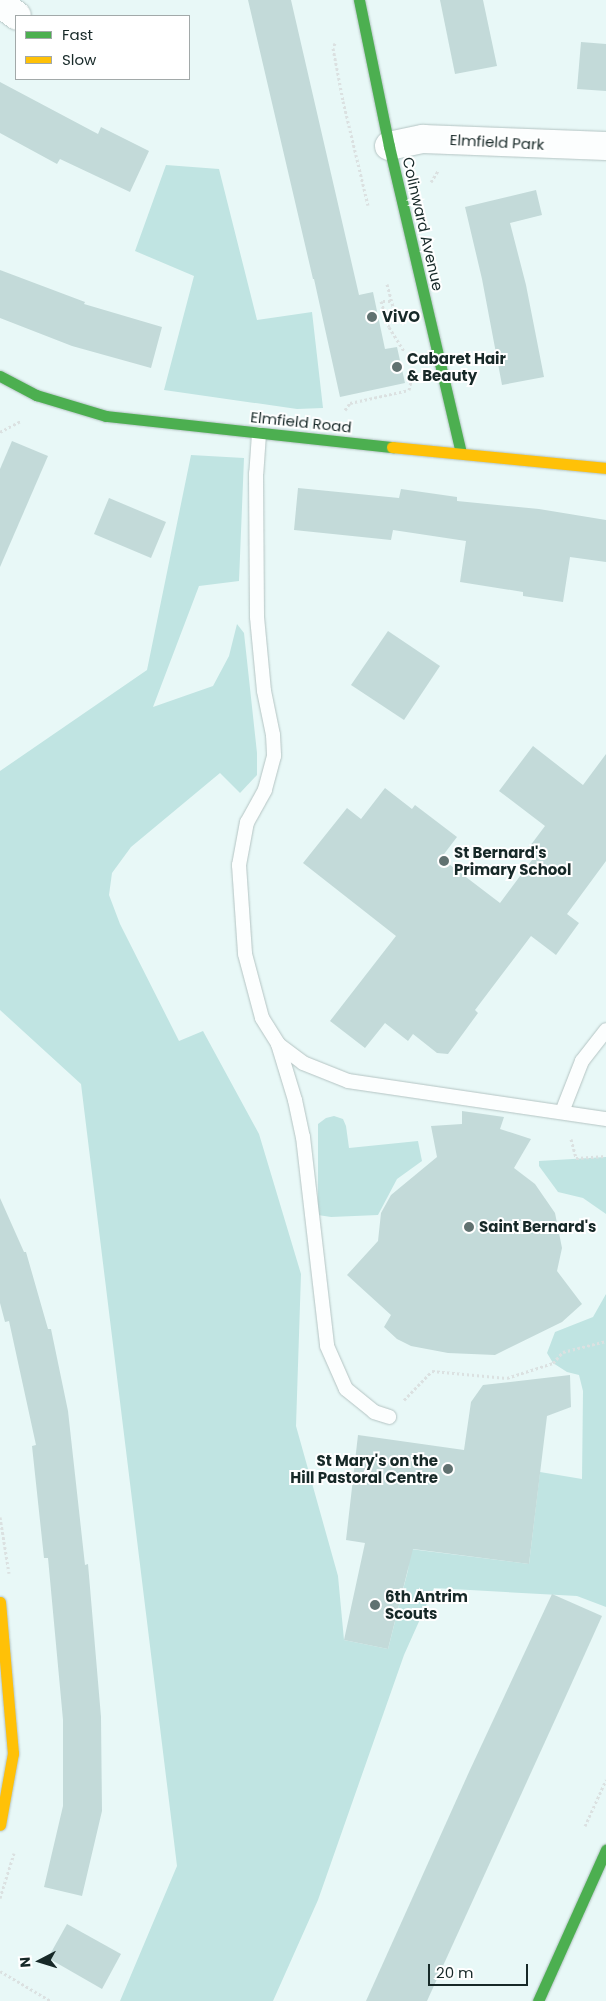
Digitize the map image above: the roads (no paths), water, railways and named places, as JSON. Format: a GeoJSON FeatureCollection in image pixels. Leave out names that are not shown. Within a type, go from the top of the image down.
{"type":"FeatureCollection","features":[{"type":"Feature","properties":{"kind":"street","name":"Colinward Avenue"},"geometry":{"type":"LineString","coordinates":[[359,0],[389,146],[461,453]]}},
{"type":"Feature","properties":{"kind":"street"},"geometry":{"type":"LineString","coordinates":[[0,3],[16,15]]}},
{"type":"Feature","properties":{"kind":"street","name":"Elmfield Park"},"geometry":{"type":"LineString","coordinates":[[389,146],[423,139],[606,146]]}},
{"type":"Feature","properties":{"kind":"street","name":"Elmfield Road"},"geometry":{"type":"LineString","coordinates":[[0,376],[36,395],[106,416],[259,434],[606,468]]}},
{"type":"Feature","properties":{"kind":"street"},"geometry":{"type":"LineString","coordinates":[[0,1602],[13,1753],[5,1807],[0,1825]]}},
{"type":"Feature","properties":{"kind":"street"},"geometry":{"type":"LineString","coordinates":[[538,2001],[606,1850]]}},
{"type":"Feature","properties":{"kind":"lane"},"geometry":{"type":"LineString","coordinates":[[259,434],[256,473],[257,617],[264,691],[273,735],[274,756],[265,790],[247,822],[239,866],[245,954],[262,1018],[278,1044],[295,1100],[303,1137],[327,1346],[346,1389],[374,1412],[389,1418]]}},
{"type":"Feature","properties":{"kind":"lane"},"geometry":{"type":"LineString","coordinates":[[562,1112],[582,1061],[606,1030]]}},
{"type":"Feature","properties":{"kind":"lane"},"geometry":{"type":"LineString","coordinates":[[278,1044],[303,1063],[348,1081],[606,1119]]}},
{"type":"Feature","properties":{"kind":"place","name":"ViVO"},"geometry":{"type":"Point","coordinates":[372,317]}},
{"type":"Feature","properties":{"kind":"place","name":"Cabaret Hair & Beauty"},"geometry":{"type":"Point","coordinates":[397,367]}},
{"type":"Feature","properties":{"kind":"place","name":"St Bernard's Primary School"},"geometry":{"type":"Point","coordinates":[444,861]}},
{"type":"Feature","properties":{"kind":"place","name":"Saint Bernard's"},"geometry":{"type":"Point","coordinates":[469,1227]}},
{"type":"Feature","properties":{"kind":"place","name":"St Mary's on the Hill Pastoral Centre"},"geometry":{"type":"Point","coordinates":[448,1469]}},
{"type":"Feature","properties":{"kind":"place","name":"6th Antrim Scouts"},"geometry":{"type":"Point","coordinates":[375,1605]}}]}
